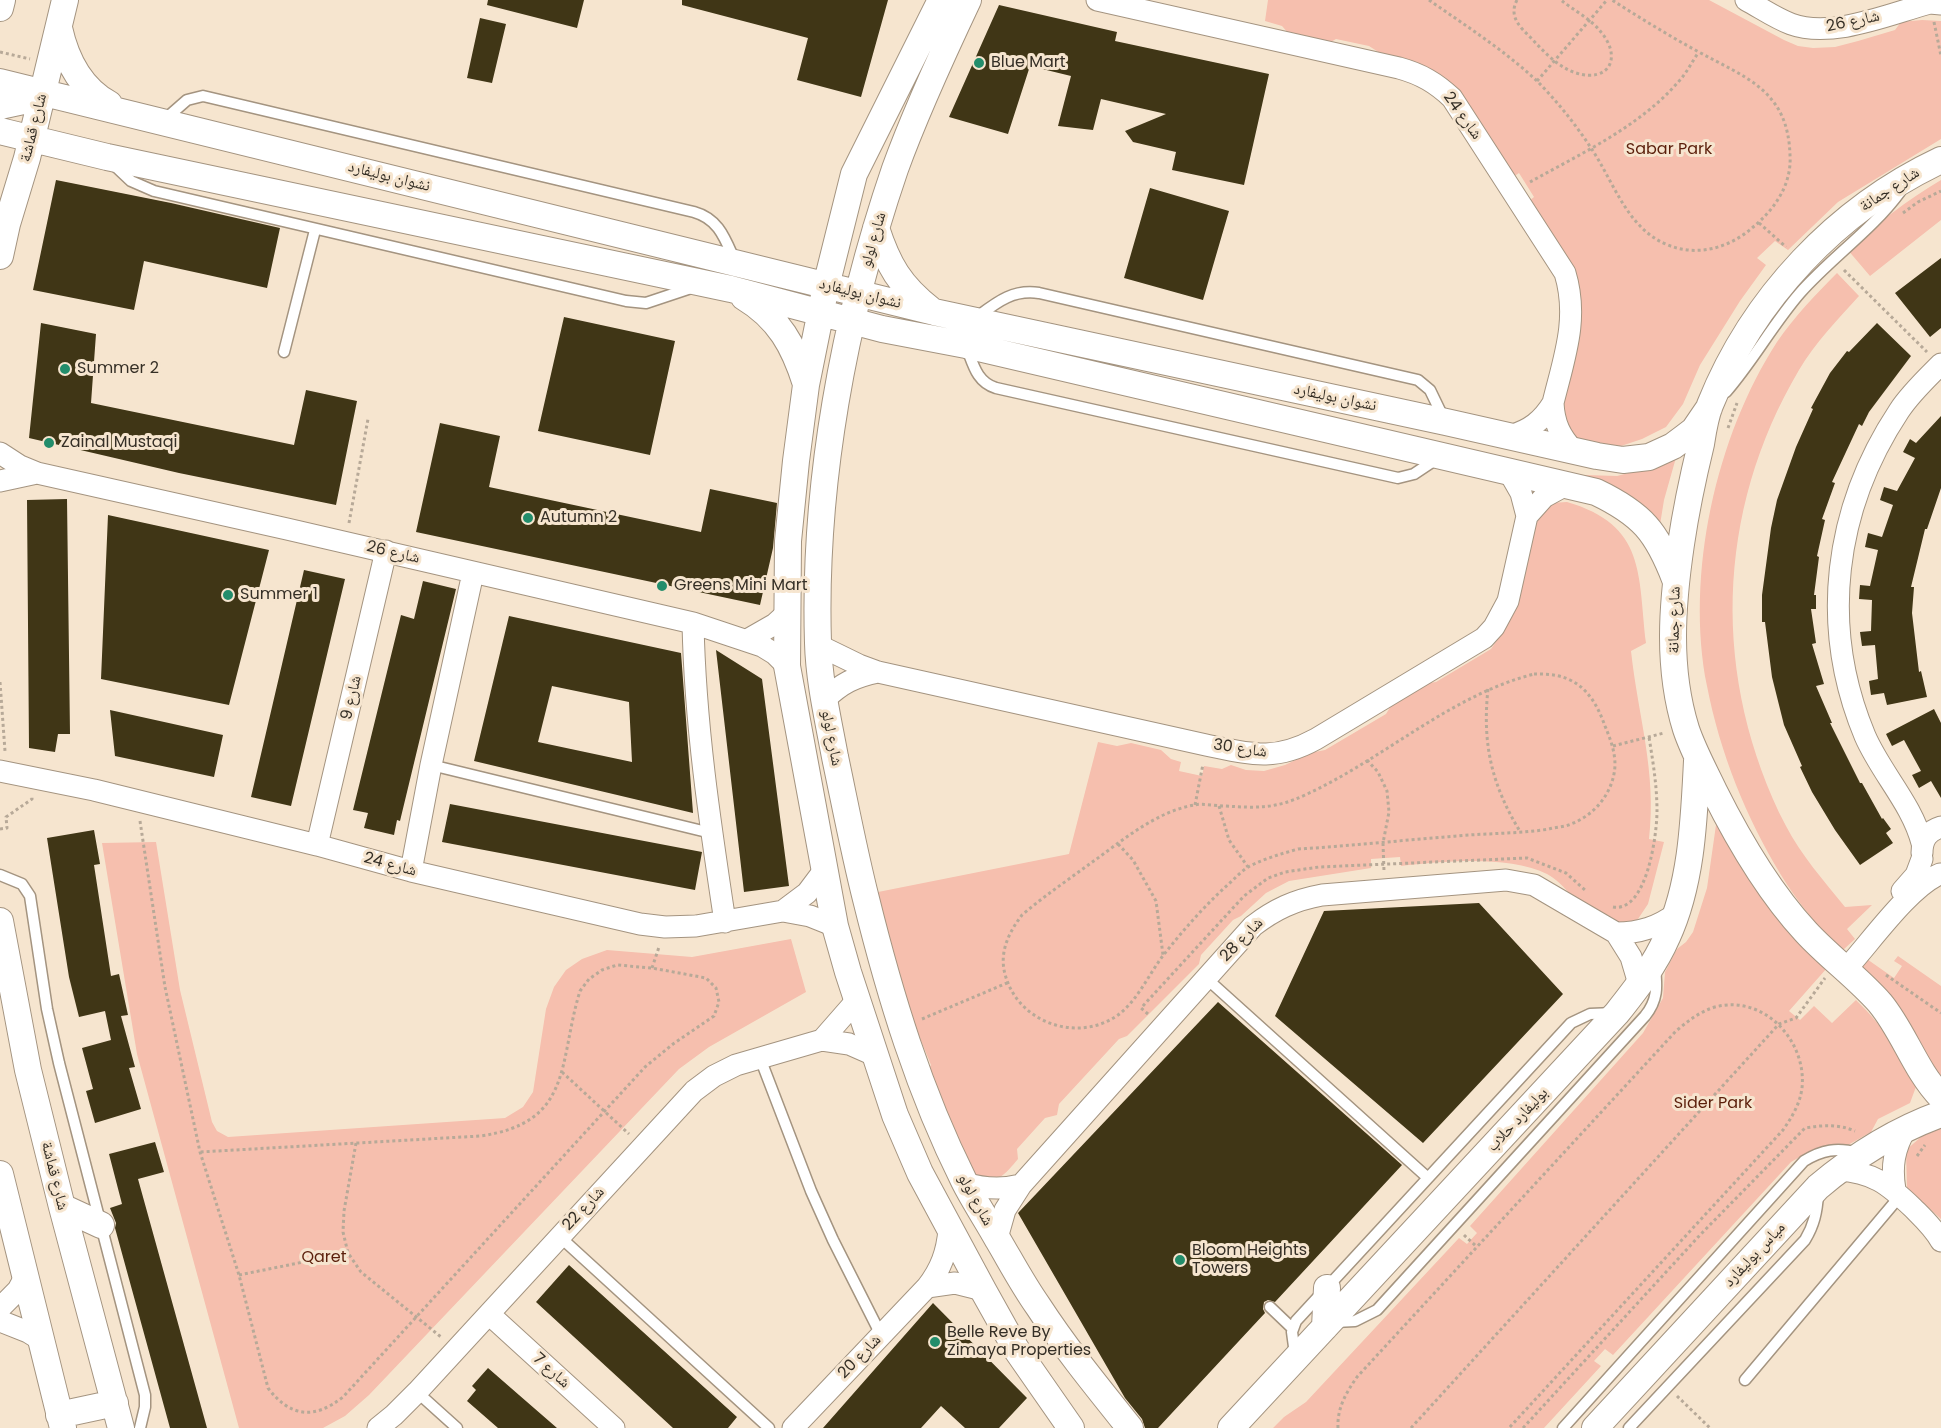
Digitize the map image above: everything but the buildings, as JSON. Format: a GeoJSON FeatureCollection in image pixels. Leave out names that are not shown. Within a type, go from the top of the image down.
{"type":"FeatureCollection","features":[{"type":"Feature","properties":{"kind":"street"},"geometry":{"type":"LineString","coordinates":[[0,8],[1,0]]}},
{"type":"Feature","properties":{"kind":"street","name":"شارع قماشة"},"geometry":{"type":"LineString","coordinates":[[0,256],[65,0]]}},
{"type":"Feature","properties":{"kind":"street","name":"شارع لولو"},"geometry":{"type":"LineString","coordinates":[[941,0],[854,174],[826,286],[806,385],[796,461],[788,541],[787,666],[836,926],[874,1054],[899,1124],[920,1173],[982,1290],[1016,1349],[1071,1428]]}},
{"type":"Feature","properties":{"kind":"street","name":"شارع لولو"},"geometry":{"type":"LineString","coordinates":[[968,0],[919,108],[896,168],[876,228],[852,321],[829,445],[820,545],[818,645],[824,700],[853,846],[882,962],[901,1028],[933,1113],[964,1183],[1042,1312],[1079,1366],[1130,1428]]}},
{"type":"Feature","properties":{"kind":"street","name":"شارع 24"},"geometry":{"type":"LineString","coordinates":[[1097,0],[1399,68],[1419,74],[1437,84],[1452,99],[1560,265],[1570,292],[1572,312],[1553,403],[1558,429],[1564,441],[1574,451]]}},
{"type":"Feature","properties":{"kind":"street","name":"شارع 26"},"geometry":{"type":"LineString","coordinates":[[1746,0],[1792,24],[1831,29],[1935,2]]}},
{"type":"Feature","properties":{"kind":"street"},"geometry":{"type":"LineString","coordinates":[[58,26],[63,49],[74,71],[86,87],[102,100],[120,110]]}},
{"type":"Feature","properties":{"kind":"street","name":"نشوان بوليفارد"},"geometry":{"type":"LineString","coordinates":[[0,82],[934,312],[1574,451],[1623,460],[1649,457],[1673,446],[1694,430],[1709,408]]}},
{"type":"Feature","properties":{"kind":"street"},"geometry":{"type":"LineString","coordinates":[[0,106],[28,100],[43,92]]}},
{"type":"Feature","properties":{"kind":"street","name":"نشوان بوليفارد"},"geometry":{"type":"LineString","coordinates":[[0,131],[107,157],[731,289],[882,329],[966,345],[1596,492],[1624,505],[1647,525],[1665,551],[1675,579]]}},
{"type":"Feature","properties":{"kind":"street","name":"شارع جمانة"},"geometry":{"type":"LineString","coordinates":[[1941,160],[1908,176],[1870,200],[1835,229],[1764,306],[1733,355],[1709,408],[1684,522],[1675,579],[1672,629],[1675,669],[1686,728],[1698,758],[1748,853],[1775,895],[1807,933],[1847,962],[1881,1005],[1893,1021],[1932,1088],[1941,1098]]}},
{"type":"Feature","properties":{"kind":"street"},"geometry":{"type":"LineString","coordinates":[[876,228],[884,253],[896,276],[913,296],[934,312]]}},
{"type":"Feature","properties":{"kind":"street"},"geometry":{"type":"LineString","coordinates":[[731,289],[758,305],[780,328],[796,355],[806,385]]}},
{"type":"Feature","properties":{"kind":"street"},"geometry":{"type":"LineString","coordinates":[[1940,364],[1900,410],[1871,459],[1850,512],[1839,569],[1838,626],[1847,682],[1865,736],[1918,827],[1922,851],[1929,869],[1940,874]]}},
{"type":"Feature","properties":{"kind":"street","name":"شارع 24"},"geometry":{"type":"LineString","coordinates":[[1510,436],[1536,425],[1553,403]]}},
{"type":"Feature","properties":{"kind":"street","name":"شارع 26"},"geometry":{"type":"LineString","coordinates":[[0,453],[20,466],[37,473],[693,623],[762,646],[776,654],[787,666]]}},
{"type":"Feature","properties":{"kind":"street"},"geometry":{"type":"LineString","coordinates":[[1509,472],[1521,493],[1527,516]]}},
{"type":"Feature","properties":{"kind":"street","name":"شارع 26"},"geometry":{"type":"LineString","coordinates":[[0,481],[37,473]]}},
{"type":"Feature","properties":{"kind":"street"},"geometry":{"type":"LineString","coordinates":[[1527,516],[1544,497],[1566,485]]}},
{"type":"Feature","properties":{"kind":"street","name":"شارع 30"},"geometry":{"type":"LineString","coordinates":[[818,645],[878,672],[1206,745],[1261,755],[1280,754],[1299,748],[1484,638],[1494,627],[1508,601],[1527,516]]}},
{"type":"Feature","properties":{"kind":"street","name":"شارع 9"},"geometry":{"type":"LineString","coordinates":[[316,845],[387,552]]}},
{"type":"Feature","properties":{"kind":"street"},"geometry":{"type":"LineString","coordinates":[[411,871],[472,573]]}},
{"type":"Feature","properties":{"kind":"street"},"geometry":{"type":"LineString","coordinates":[[747,640],[762,633],[787,613]]}},
{"type":"Feature","properties":{"kind":"street"},"geometry":{"type":"LineString","coordinates":[[693,623],[694,682],[711,833],[725,922]]}},
{"type":"Feature","properties":{"kind":"street","name":"شارع 30"},"geometry":{"type":"LineString","coordinates":[[824,700],[839,686],[858,676],[878,672]]}},
{"type":"Feature","properties":{"kind":"street","name":"بوليفارد حلاب"},"geometry":{"type":"LineString","coordinates":[[1231,1428],[1617,1013],[1640,984],[1654,962],[1677,913],[1688,862],[1698,758]]}},
{"type":"Feature","properties":{"kind":"street","name":"شارع 24"},"geometry":{"type":"LineString","coordinates":[[0,771],[137,801],[411,871],[640,924],[665,927],[696,926],[783,911],[810,916],[836,926]]}},
{"type":"Feature","properties":{"kind":"street"},"geometry":{"type":"LineString","coordinates":[[1910,811],[1940,828]]}},
{"type":"Feature","properties":{"kind":"street"},"geometry":{"type":"LineString","coordinates":[[1847,962],[1916,875],[1922,851],[1932,831],[1940,828]]}},
{"type":"Feature","properties":{"kind":"street","name":"شارع 24"},"geometry":{"type":"LineString","coordinates":[[783,911],[807,893],[825,869]]}},
{"type":"Feature","properties":{"kind":"street"},"geometry":{"type":"LineString","coordinates":[[1847,962],[1916,889],[1940,874]]}},
{"type":"Feature","properties":{"kind":"street","name":"شارع 28"},"geometry":{"type":"LineString","coordinates":[[997,1238],[1005,1210],[1021,1185],[1253,926],[1285,904],[1322,895],[1506,880],[1520,881],[1547,892],[1616,933],[1631,957],[1640,984]]}},
{"type":"Feature","properties":{"kind":"street"},"geometry":{"type":"LineString","coordinates":[[1616,933],[1632,933],[1649,929],[1677,913]]}},
{"type":"Feature","properties":{"kind":"street","name":"شارع قماشة"},"geometry":{"type":"LineString","coordinates":[[0,921],[27,1070],[121,1428]]}},
{"type":"Feature","properties":{"kind":"street"},"geometry":{"type":"LineString","coordinates":[[822,1040],[857,1000]]}},
{"type":"Feature","properties":{"kind":"street","name":"شارع 22"},"geometry":{"type":"LineString","coordinates":[[378,1428],[417,1392],[694,1091],[714,1076],[736,1065],[822,1040],[849,1044],[874,1054]]}},
{"type":"Feature","properties":{"kind":"street","name":"مياس بوليفارد"},"geometry":{"type":"LineString","coordinates":[[1595,1428],[1818,1187],[1869,1148],[1906,1128],[1941,1114]]}},
{"type":"Feature","properties":{"kind":"street"},"geometry":{"type":"LineString","coordinates":[[1897,1193],[1892,1174],[1893,1158],[1906,1128]]}},
{"type":"Feature","properties":{"kind":"street"},"geometry":{"type":"LineString","coordinates":[[1838,1170],[1868,1175],[1897,1193],[1936,1232],[1941,1241]]}},
{"type":"Feature","properties":{"kind":"street"},"geometry":{"type":"LineString","coordinates":[[0,1174],[61,1421],[115,1403]]}},
{"type":"Feature","properties":{"kind":"street"},"geometry":{"type":"LineString","coordinates":[[964,1183],[993,1189],[1021,1185]]}},
{"type":"Feature","properties":{"kind":"street"},"geometry":{"type":"LineString","coordinates":[[62,1207],[101,1226]]}},
{"type":"Feature","properties":{"kind":"street","name":"شارع 20"},"geometry":{"type":"LineString","coordinates":[[793,1428],[927,1287],[944,1260],[949,1230]]}},
{"type":"Feature","properties":{"kind":"street"},"geometry":{"type":"LineString","coordinates":[[0,1308],[18,1290],[25,1277]]}},
{"type":"Feature","properties":{"kind":"street"},"geometry":{"type":"LineString","coordinates":[[927,1287],[955,1284],[982,1290]]}},
{"type":"Feature","properties":{"kind":"street"},"geometry":{"type":"LineString","coordinates":[[1326,1288],[1328,1324]]}},
{"type":"Feature","properties":{"kind":"street","name":"شارع 7"},"geometry":{"type":"LineString","coordinates":[[489,1314],[614,1428]]}},
{"type":"Feature","properties":{"kind":"street"},"geometry":{"type":"LineString","coordinates":[[0,1322],[28,1332],[41,1340]]}},
{"type":"Feature","properties":{"kind":"lane"},"geometry":{"type":"LineString","coordinates":[[163,121],[188,100],[203,96],[694,212],[716,223],[737,264]]}},
{"type":"Feature","properties":{"kind":"lane"},"geometry":{"type":"LineString","coordinates":[[107,157],[121,173],[142,188],[636,303],[657,301],[706,284]]}},
{"type":"Feature","properties":{"kind":"lane"},"geometry":{"type":"LineString","coordinates":[[1709,408],[1738,379],[1773,327],[1799,294],[1828,263],[1889,208],[1908,176]]}},
{"type":"Feature","properties":{"kind":"lane"},"geometry":{"type":"LineString","coordinates":[[284,352],[315,230]]}},
{"type":"Feature","properties":{"kind":"lane"},"geometry":{"type":"LineString","coordinates":[[973,320],[1008,295],[1018,292],[1039,293],[1418,381],[1430,390],[1446,422]]}},
{"type":"Feature","properties":{"kind":"lane"},"geometry":{"type":"LineString","coordinates":[[966,345],[978,376],[989,386],[1398,478],[1414,474],[1441,456]]}},
{"type":"Feature","properties":{"kind":"lane"},"geometry":{"type":"LineString","coordinates":[[431,765],[711,833]]}},
{"type":"Feature","properties":{"kind":"lane"},"geometry":{"type":"LineString","coordinates":[[0,875],[22,884],[30,896],[47,1009],[142,1383],[151,1428]]}},
{"type":"Feature","properties":{"kind":"lane"},"geometry":{"type":"LineString","coordinates":[[1328,1324],[1355,1321],[1377,1310],[1645,1016],[1653,1007],[1656,996],[1654,962]]}},
{"type":"Feature","properties":{"kind":"lane"},"geometry":{"type":"LineString","coordinates":[[1206,978],[1428,1178]]}},
{"type":"Feature","properties":{"kind":"lane"},"geometry":{"type":"LineString","coordinates":[[1296,1358],[1292,1328],[1296,1321],[1571,1023],[1590,1014],[1617,1013]]}},
{"type":"Feature","properties":{"kind":"lane"},"geometry":{"type":"LineString","coordinates":[[760,1058],[811,1191],[881,1335]]}},
{"type":"Feature","properties":{"kind":"lane"},"geometry":{"type":"LineString","coordinates":[[1563,1428],[1804,1161],[1817,1153],[1832,1149],[1869,1148]]}},
{"type":"Feature","properties":{"kind":"lane"},"geometry":{"type":"LineString","coordinates":[[1629,1428],[1805,1240],[1816,1215],[1818,1187]]}},
{"type":"Feature","properties":{"kind":"lane"},"geometry":{"type":"LineString","coordinates":[[1745,1380],[1897,1193]]}},
{"type":"Feature","properties":{"kind":"lane"},"geometry":{"type":"LineString","coordinates":[[559,1236],[769,1428]]}},
{"type":"Feature","properties":{"kind":"lane"},"geometry":{"type":"LineString","coordinates":[[1270,1307],[1292,1328]]}},
{"type":"Feature","properties":{"kind":"lane"},"geometry":{"type":"LineString","coordinates":[[417,1392],[457,1428]]}},
{"type":"Feature","properties":{"kind":"lane"},"geometry":{"type":"LineString","coordinates":[[140,1428],[145,1407]]}},
{"type":"Feature","properties":{"kind":"path"},"geometry":{"type":"LineString","coordinates":[[1429,0],[1477,32],[1537,81],[1558,104],[1591,148],[1631,216],[1647,234],[1669,246],[1693,250],[1718,248],[1740,239],[1775,206],[1785,185],[1791,163],[1790,140],[1783,117],[1771,98],[1754,82],[1610,0],[1537,81]]}},
{"type":"Feature","properties":{"kind":"path"},"geometry":{"type":"LineString","coordinates":[[1516,0],[1514,18],[1554,61],[1576,73],[1598,76],[1606,72],[1611,65],[1608,42],[1600,30],[1561,0]]}},
{"type":"Feature","properties":{"kind":"path"},"geometry":{"type":"LineString","coordinates":[[1935,2],[1941,56]]}},
{"type":"Feature","properties":{"kind":"path"},"geometry":{"type":"LineString","coordinates":[[1512,192],[1634,121],[1681,79],[1699,52]]}},
{"type":"Feature","properties":{"kind":"path"},"geometry":{"type":"LineString","coordinates":[[1900,215],[1918,202],[1941,191]]}},
{"type":"Feature","properties":{"kind":"path"},"geometry":{"type":"LineString","coordinates":[[1759,223],[1803,262]]}},
{"type":"Feature","properties":{"kind":"path"},"geometry":{"type":"LineString","coordinates":[[1838,265],[1940,364]]}},
{"type":"Feature","properties":{"kind":"path"},"geometry":{"type":"LineString","coordinates":[[1726,432],[1738,402]]}},
{"type":"Feature","properties":{"kind":"path"},"geometry":{"type":"LineString","coordinates":[[345,542],[368,419]]}},
{"type":"Feature","properties":{"kind":"path"},"geometry":{"type":"LineString","coordinates":[[1534,674],[1552,674],[1570,680],[1586,691],[1597,705],[1613,746],[1615,766],[1611,785],[1602,802],[1588,816],[1570,825],[1521,833],[1298,849],[1272,856],[1248,867],[1214,897],[1163,956],[1134,999],[1118,1014],[1099,1024],[1077,1028],[1055,1026],[1035,1017],[1019,1002],[1008,983],[1003,966],[1005,947],[1011,930],[1022,915],[1148,823],[1174,811],[1195,805],[1270,807],[1292,801],[1316,790],[1367,760],[1428,721],[1488,690],[1516,678],[1534,674]]}},
{"type":"Feature","properties":{"kind":"path"},"geometry":{"type":"LineString","coordinates":[[1488,690],[1486,714],[1491,765],[1501,796],[1521,833]]}},
{"type":"Feature","properties":{"kind":"path"},"geometry":{"type":"LineString","coordinates":[[1613,746],[1686,728]]}},
{"type":"Feature","properties":{"kind":"path"},"geometry":{"type":"LineString","coordinates":[[1195,805],[1206,745]]}},
{"type":"Feature","properties":{"kind":"path"},"geometry":{"type":"LineString","coordinates":[[1367,760],[1378,772],[1387,791],[1389,812],[1383,843],[1385,890]]}},
{"type":"Feature","properties":{"kind":"path"},"geometry":{"type":"LineString","coordinates":[[137,801],[165,987],[200,1152],[240,1275],[268,1388],[278,1402],[294,1411],[312,1413],[329,1408],[343,1397],[645,1067],[658,1055],[714,1016],[719,1002],[716,988],[706,978],[651,968],[617,965],[602,970],[589,979],[580,992],[559,1083],[546,1105],[527,1122],[505,1132],[480,1136],[200,1152]]}},
{"type":"Feature","properties":{"kind":"path"},"geometry":{"type":"LineString","coordinates":[[1219,806],[1229,840],[1248,867]]}},
{"type":"Feature","properties":{"kind":"path"},"geometry":{"type":"LineString","coordinates":[[1118,844],[1133,860],[1156,901],[1163,956]]}},
{"type":"Feature","properties":{"kind":"path"},"geometry":{"type":"LineString","coordinates":[[1411,1428],[1779,1024],[1796,1018],[1847,962],[1941,1013]]}},
{"type":"Feature","properties":{"kind":"path"},"geometry":{"type":"LineString","coordinates":[[901,1028],[1008,983]]}},
{"type":"Feature","properties":{"kind":"path"},"geometry":{"type":"LineString","coordinates":[[1338,1428],[1337,1420],[1344,1397],[1357,1377],[1676,1031],[1694,1016],[1716,1007],[1740,1006],[1763,1013],[1779,1024],[1795,1045],[1802,1066],[1802,1089],[1796,1111],[1783,1130],[1509,1428]]}},
{"type":"Feature","properties":{"kind":"path"},"geometry":{"type":"LineString","coordinates":[[562,1072],[642,1146]]}},
{"type":"Feature","properties":{"kind":"path"},"geometry":{"type":"LineString","coordinates":[[1523,1428],[1700,1235],[1805,1128],[1829,1125],[1845,1127],[1869,1148]]}},
{"type":"Feature","properties":{"kind":"path"},"geometry":{"type":"LineString","coordinates":[[1915,1158],[1926,1144],[1933,1141]]}},
{"type":"Feature","properties":{"kind":"path"},"geometry":{"type":"LineString","coordinates":[[356,1143],[344,1211],[343,1233],[348,1253],[361,1272],[455,1349]]}},
{"type":"Feature","properties":{"kind":"path"},"geometry":{"type":"LineString","coordinates":[[240,1275],[348,1253]]}},
{"type":"Feature","properties":{"kind":"path"},"geometry":{"type":"LineString","coordinates":[[1667,1388],[1710,1428]]}},
{"type":"Feature","properties":{"kind":"green space","name":"Sabar Park"},"geometry":{"type":"Polygon","coordinates":[[[1268,0],[1709,0],[1784,40],[1798,46],[1813,48],[1835,47],[1858,41],[1895,30],[1901,22],[1941,21],[1941,139],[1838,202],[1788,250],[1775,241],[1757,258],[1766,265],[1740,301],[1700,365],[1683,404],[1666,427],[1621,446],[1591,445],[1571,440],[1558,428],[1579,323],[1524,205],[1534,197],[1519,173],[1507,181],[1469,110],[1369,46],[1336,39],[1329,43],[1289,34],[1282,26],[1265,21],[1268,0]]]}},
{"type":"Feature","properties":{"kind":"green space"},"geometry":{"type":"Polygon","coordinates":[[[1941,180],[1941,220],[1870,276],[1847,249],[1892,213],[1941,180]]]}},
{"type":"Feature","properties":{"kind":"green space"},"geometry":{"type":"Polygon","coordinates":[[[1837,273],[1859,296],[1805,360],[1771,424],[1751,480],[1738,538],[1733,596],[1735,655],[1745,713],[1762,770],[1786,826],[1806,858],[1845,907],[1872,905],[1847,929],[1855,939],[1843,950],[1833,944],[1787,884],[1756,830],[1736,784],[1719,736],[1707,686],[1701,643],[1700,599],[1703,553],[1711,508],[1722,463],[1737,420],[1756,379],[1777,342],[1813,297],[1837,273]]]}},
{"type":"Feature","properties":{"kind":"green space"},"geometry":{"type":"Polygon","coordinates":[[[1677,454],[1664,500],[1658,537],[1584,482],[1585,475],[1617,476],[1636,471],[1677,454]]]}},
{"type":"Feature","properties":{"kind":"green space"},"geometry":{"type":"Polygon","coordinates":[[[1567,502],[1593,512],[1612,524],[1625,539],[1633,555],[1638,574],[1646,643],[1631,651],[1649,767],[1651,814],[1649,839],[1664,842],[1648,904],[1638,919],[1625,925],[1594,917],[1583,909],[1554,878],[1531,868],[1514,864],[1455,861],[1401,866],[1400,857],[1371,859],[1371,868],[1289,881],[1266,893],[1241,916],[1233,920],[1201,955],[1199,964],[1127,1036],[1119,1039],[1059,1104],[1057,1115],[1045,1118],[1017,1149],[1018,1159],[1008,1171],[994,1180],[972,1180],[922,1079],[931,1065],[906,995],[898,993],[868,894],[1069,854],[1098,742],[1117,746],[1131,743],[1161,750],[1171,759],[1181,762],[1179,771],[1202,776],[1204,766],[1222,769],[1231,765],[1246,770],[1264,771],[1285,765],[1310,753],[1325,750],[1386,714],[1394,701],[1422,684],[1436,682],[1491,649],[1503,631],[1529,520],[1550,503],[1567,502]]]}},
{"type":"Feature","properties":{"kind":"green space","name":"Sider Park"},"geometry":{"type":"Polygon","coordinates":[[[1718,811],[1827,968],[1789,1011],[1800,1020],[1814,1006],[1832,1023],[1856,1000],[1883,1030],[1917,1084],[1910,1103],[1878,1119],[1871,1132],[1848,1145],[1825,1146],[1791,1162],[1613,1355],[1605,1349],[1594,1361],[1601,1366],[1544,1428],[1273,1428],[1284,1417],[1306,1402],[1459,1238],[1467,1244],[1477,1233],[1470,1226],[1643,1033],[1663,998],[1665,972],[1677,949],[1693,932],[1707,888],[1718,811]]]}},
{"type":"Feature","properties":{"kind":"green space","name":"Qaret"},"geometry":{"type":"Polygon","coordinates":[[[156,842],[180,990],[212,1122],[217,1131],[228,1137],[505,1118],[523,1107],[533,1092],[546,1009],[554,987],[566,970],[582,959],[607,950],[692,957],[791,939],[806,992],[709,1047],[679,1069],[369,1395],[345,1416],[323,1428],[239,1428],[137,1054],[102,843],[156,842]]]}},
{"type":"Feature","properties":{"kind":"green space"},"geometry":{"type":"Polygon","coordinates":[[[1898,956],[1941,986],[1941,1082],[1859,968],[1864,957],[1894,978],[1902,966],[1894,961],[1898,956]]]}},
{"type":"Feature","properties":{"kind":"green space"},"geometry":{"type":"Polygon","coordinates":[[[1941,1128],[1941,1219],[1907,1188],[1906,1150],[1929,1130],[1941,1128]]]}},
{"type":"Feature","properties":{"kind":"place","name":"Blue Mart"},"geometry":{"type":"Point","coordinates":[979,63]}},
{"type":"Feature","properties":{"kind":"place","name":"Summer 2"},"geometry":{"type":"Point","coordinates":[65,369]}},
{"type":"Feature","properties":{"kind":"place","name":"Zainal Mustaqi"},"geometry":{"type":"Point","coordinates":[49,443]}},
{"type":"Feature","properties":{"kind":"place","name":"Autumn 2"},"geometry":{"type":"Point","coordinates":[528,518]}},
{"type":"Feature","properties":{"kind":"place","name":"Greens Mini Mart"},"geometry":{"type":"Point","coordinates":[662,586]}},
{"type":"Feature","properties":{"kind":"place","name":"Summer 1"},"geometry":{"type":"Point","coordinates":[228,595]}},
{"type":"Feature","properties":{"kind":"place","name":"Bloom Heights Towers"},"geometry":{"type":"Point","coordinates":[1180,1260]}},
{"type":"Feature","properties":{"kind":"place","name":"Belle Reve By Zimaya Properties"},"geometry":{"type":"Point","coordinates":[935,1342]}}]}
